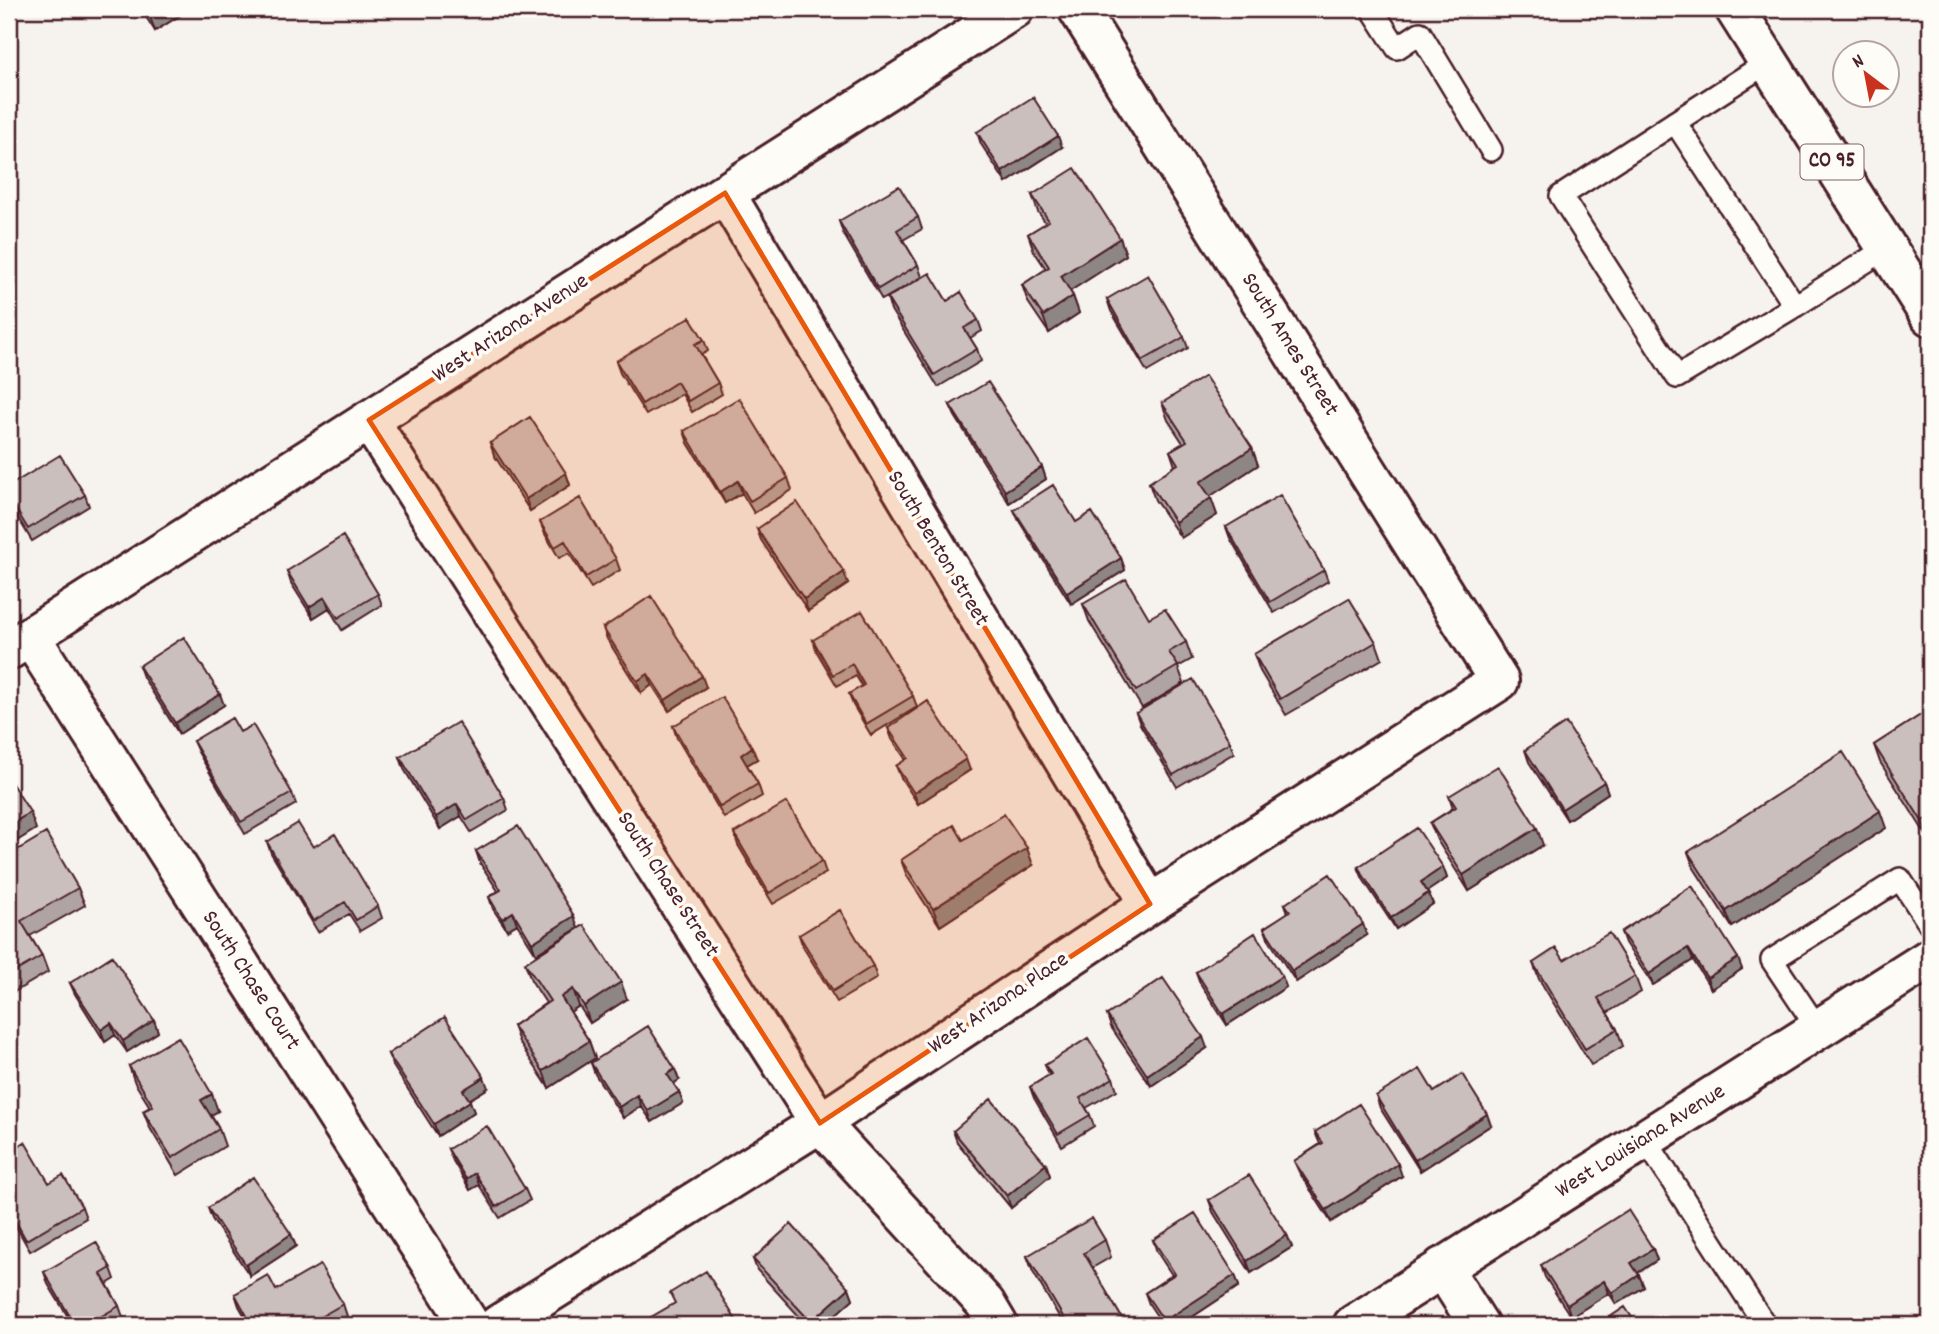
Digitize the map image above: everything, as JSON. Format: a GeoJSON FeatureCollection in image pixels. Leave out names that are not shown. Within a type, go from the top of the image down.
{"type":"FeatureCollection","features":[{"type":"Feature","properties":{"kind":"street","name":"West Arizona Avenue"},"geometry":{"type":"LineString","coordinates":[[20,643],[1014,9]]}},
{"type":"Feature","properties":{"kind":"street","name":"South Ames Street"},"geometry":{"type":"LineString","coordinates":[[1078,9],[1499,681]]}},
{"type":"Feature","properties":{"kind":"street","name":"CO 95"},"geometry":{"type":"LineString","coordinates":[[1735,9],[1930,316]]}},
{"type":"Feature","properties":{"kind":"street","name":"South Benton Street"},"geometry":{"type":"LineString","coordinates":[[724,193],[1150,904]]}},
{"type":"Feature","properties":{"kind":"street","name":"South Chase Street"},"geometry":{"type":"LineString","coordinates":[[369,420],[820,1123],[985,1303],[998,1325]]}},
{"type":"Feature","properties":{"kind":"street","name":"South Chase Court"},"geometry":{"type":"LineString","coordinates":[[20,643],[470,1325]]}},
{"type":"Feature","properties":{"kind":"street","name":"West Arizona Place"},"geometry":{"type":"LineString","coordinates":[[498,1325],[820,1123],[1150,904],[1499,681]]}},
{"type":"Feature","properties":{"kind":"street","name":"West Louisiana Avenue"},"geometry":{"type":"LineString","coordinates":[[1353,1325],[1930,958]]}},
{"type":"Feature","properties":{"kind":"street"},"geometry":{"type":"LineString","coordinates":[[1443,1268],[1479,1325]]}},
{"type":"Feature","properties":{"kind":"lane"},"geometry":{"type":"LineString","coordinates":[[1372,9],[1397,48],[1420,33],[1491,150]]}},
{"type":"Feature","properties":{"kind":"lane"},"geometry":{"type":"LineString","coordinates":[[1768,62],[1561,196],[1677,377],[1887,248]]}},
{"type":"Feature","properties":{"kind":"lane"},"geometry":{"type":"LineString","coordinates":[[1675,122],[1795,306]]}},
{"type":"Feature","properties":{"kind":"lane"},"geometry":{"type":"LineString","coordinates":[[1818,1030],[1772,960],[1900,879],[1922,893],[1930,925]]}},
{"type":"Feature","properties":{"kind":"lane"},"geometry":{"type":"LineString","coordinates":[[1646,1139],[1765,1325]]}},
{"type":"Feature","properties":{"kind":"highlighted area"},"geometry":{"type":"Polygon","coordinates":[[[725,193],[1150,904],[820,1123],[369,420],[725,193]]]}},
{"type":"Feature","properties":{"kind":"building"},"geometry":{"type":"Polygon","coordinates":[[[1033,97],[1058,136],[1002,172],[977,132],[1033,97]]]}},
{"type":"Feature","properties":{"kind":"building"},"geometry":{"type":"Polygon","coordinates":[[[1075,168],[1120,238],[1061,276],[1073,296],[1043,316],[1022,285],[1049,267],[1028,234],[1049,221],[1032,195],[1075,168]]]}},
{"type":"Feature","properties":{"kind":"building"},"geometry":{"type":"Polygon","coordinates":[[[899,186],[918,217],[897,230],[918,265],[878,289],[839,221],[899,186]]]}},
{"type":"Feature","properties":{"kind":"building"},"geometry":{"type":"Polygon","coordinates":[[[930,273],[947,301],[961,292],[978,320],[964,328],[977,349],[934,375],[887,298],[930,273]]]}},
{"type":"Feature","properties":{"kind":"building"},"geometry":{"type":"Polygon","coordinates":[[[1148,275],[1184,337],[1142,361],[1107,299],[1148,275]]]}},
{"type":"Feature","properties":{"kind":"building"},"geometry":{"type":"Polygon","coordinates":[[[690,317],[704,340],[695,344],[718,383],[688,401],[677,382],[642,404],[616,361],[690,317]]]}},
{"type":"Feature","properties":{"kind":"building"},"geometry":{"type":"Polygon","coordinates":[[[1205,376],[1252,448],[1200,482],[1211,498],[1175,522],[1149,483],[1178,464],[1170,451],[1187,441],[1162,403],[1205,376]]]}},
{"type":"Feature","properties":{"kind":"building"},"geometry":{"type":"Polygon","coordinates":[[[988,382],[1042,467],[1005,491],[950,405],[988,382]]]}},
{"type":"Feature","properties":{"kind":"building"},"geometry":{"type":"Polygon","coordinates":[[[739,398],[788,478],[750,501],[738,481],[720,492],[684,431],[739,398]]]}},
{"type":"Feature","properties":{"kind":"building"},"geometry":{"type":"Polygon","coordinates":[[[530,417],[566,473],[526,499],[490,443],[530,417]]]}},
{"type":"Feature","properties":{"kind":"building"},"geometry":{"type":"Polygon","coordinates":[[[60,455],[85,495],[28,529],[9,498],[9,486],[60,455]]]}},
{"type":"Feature","properties":{"kind":"building"},"geometry":{"type":"Polygon","coordinates":[[[1053,485],[1076,522],[1092,512],[1121,558],[1067,593],[1014,510],[1053,485]]]}},
{"type":"Feature","properties":{"kind":"building"},"geometry":{"type":"Polygon","coordinates":[[[1280,495],[1324,570],[1270,602],[1226,527],[1280,495]]]}},
{"type":"Feature","properties":{"kind":"building"},"geometry":{"type":"Polygon","coordinates":[[[580,498],[616,559],[586,577],[565,541],[555,547],[540,522],[580,498]]]}},
{"type":"Feature","properties":{"kind":"building"},"geometry":{"type":"Polygon","coordinates":[[[797,502],[844,572],[804,599],[757,529],[797,502]]]}},
{"type":"Feature","properties":{"kind":"building"},"geometry":{"type":"Polygon","coordinates":[[[343,536],[378,594],[338,618],[325,597],[309,607],[287,571],[343,536]]]}},
{"type":"Feature","properties":{"kind":"building"},"geometry":{"type":"Polygon","coordinates":[[[1126,579],[1149,618],[1165,609],[1186,642],[1169,652],[1178,666],[1136,691],[1083,604],[1126,579]]]}},
{"type":"Feature","properties":{"kind":"building"},"geometry":{"type":"Polygon","coordinates":[[[651,596],[702,676],[665,700],[648,674],[637,681],[603,628],[651,596]]]}},
{"type":"Feature","properties":{"kind":"building"},"geometry":{"type":"Polygon","coordinates":[[[1349,598],[1376,642],[1280,699],[1254,654],[1349,598]]]}},
{"type":"Feature","properties":{"kind":"building"},"geometry":{"type":"Polygon","coordinates":[[[862,611],[913,696],[866,724],[849,694],[864,685],[852,664],[833,675],[813,640],[862,611]]]}},
{"type":"Feature","properties":{"kind":"building"},"geometry":{"type":"Polygon","coordinates":[[[184,637],[220,694],[175,723],[139,666],[184,637]]]}},
{"type":"Feature","properties":{"kind":"building"},"geometry":{"type":"Polygon","coordinates":[[[1193,679],[1230,742],[1173,775],[1136,713],[1193,679]]]}},
{"type":"Feature","properties":{"kind":"building"},"geometry":{"type":"Polygon","coordinates":[[[722,697],[752,747],[741,755],[758,784],[720,807],[673,726],[722,697]]]}},
{"type":"Feature","properties":{"kind":"building"},"geometry":{"type":"Polygon","coordinates":[[[928,701],[966,759],[914,793],[896,766],[908,758],[888,728],[928,701]]]}},
{"type":"Feature","properties":{"kind":"building"},"geometry":{"type":"Polygon","coordinates":[[[1930,709],[1930,816],[1922,821],[1874,745],[1930,709]]]}},
{"type":"Feature","properties":{"kind":"building"},"geometry":{"type":"Polygon","coordinates":[[[232,718],[240,732],[253,725],[292,793],[241,822],[193,741],[232,718]]]}},
{"type":"Feature","properties":{"kind":"building"},"geometry":{"type":"Polygon","coordinates":[[[458,722],[504,798],[467,820],[457,804],[436,817],[400,757],[458,722]]]}},
{"type":"Feature","properties":{"kind":"building"},"geometry":{"type":"Polygon","coordinates":[[[1566,723],[1604,782],[1562,809],[1525,750],[1566,723]]]}},
{"type":"Feature","properties":{"kind":"building"},"geometry":{"type":"Polygon","coordinates":[[[1843,752],[1880,811],[1726,911],[1688,852],[1843,752]]]}},
{"type":"Feature","properties":{"kind":"building"},"geometry":{"type":"Polygon","coordinates":[[[1498,766],[1537,828],[1463,875],[1430,823],[1456,807],[1449,796],[1498,766]]]}},
{"type":"Feature","properties":{"kind":"building"},"geometry":{"type":"Polygon","coordinates":[[[9,779],[30,812],[9,826],[9,779]]]}},
{"type":"Feature","properties":{"kind":"building"},"geometry":{"type":"Polygon","coordinates":[[[787,802],[822,861],[769,893],[734,833],[787,802]]]}},
{"type":"Feature","properties":{"kind":"building"},"geometry":{"type":"Polygon","coordinates":[[[1004,814],[1027,848],[933,909],[901,860],[954,825],[963,840],[1004,814]]]}},
{"type":"Feature","properties":{"kind":"building"},"geometry":{"type":"Polygon","coordinates":[[[298,823],[313,847],[335,834],[378,906],[356,920],[345,902],[313,921],[267,842],[298,823]]]}},
{"type":"Feature","properties":{"kind":"building"},"geometry":{"type":"Polygon","coordinates":[[[518,826],[574,916],[532,943],[513,912],[502,919],[489,897],[501,890],[476,851],[518,826]]]}},
{"type":"Feature","properties":{"kind":"building"},"geometry":{"type":"Polygon","coordinates":[[[1417,828],[1443,867],[1421,882],[1428,893],[1391,918],[1358,867],[1417,828]]]}},
{"type":"Feature","properties":{"kind":"building"},"geometry":{"type":"Polygon","coordinates":[[[46,833],[78,888],[21,921],[42,956],[9,975],[9,921],[13,918],[9,910],[9,881],[15,878],[9,867],[9,855],[46,833]]]}},
{"type":"Feature","properties":{"kind":"building"},"geometry":{"type":"Polygon","coordinates":[[[1330,874],[1363,924],[1292,971],[1264,928],[1290,911],[1285,904],[1330,874]]]}},
{"type":"Feature","properties":{"kind":"building"},"geometry":{"type":"Polygon","coordinates":[[[1692,886],[1738,958],[1707,978],[1688,948],[1649,974],[1621,932],[1692,886]]]}},
{"type":"Feature","properties":{"kind":"building"},"geometry":{"type":"Polygon","coordinates":[[[840,910],[873,966],[833,991],[799,935],[840,910]]]}},
{"type":"Feature","properties":{"kind":"building"},"geometry":{"type":"Polygon","coordinates":[[[584,925],[621,982],[584,1006],[573,989],[561,997],[589,1041],[543,1071],[513,1026],[550,1001],[525,963],[584,925]]]}},
{"type":"Feature","properties":{"kind":"building"},"geometry":{"type":"Polygon","coordinates":[[[1255,933],[1282,976],[1223,1014],[1196,972],[1255,933]]]}},
{"type":"Feature","properties":{"kind":"building"},"geometry":{"type":"Polygon","coordinates":[[[1609,933],[1635,976],[1598,998],[1617,1029],[1585,1049],[1533,963],[1556,948],[1564,960],[1609,933]]]}},
{"type":"Feature","properties":{"kind":"building"},"geometry":{"type":"Polygon","coordinates":[[[112,956],[154,1020],[123,1041],[111,1023],[101,1030],[70,983],[112,956]]]}},
{"type":"Feature","properties":{"kind":"building"},"geometry":{"type":"Polygon","coordinates":[[[1163,978],[1203,1037],[1147,1075],[1107,1015],[1163,978]]]}},
{"type":"Feature","properties":{"kind":"building"},"geometry":{"type":"Polygon","coordinates":[[[445,1017],[484,1077],[463,1090],[470,1101],[434,1124],[388,1054],[445,1017]]]}},
{"type":"Feature","properties":{"kind":"building"},"geometry":{"type":"Polygon","coordinates":[[[648,1026],[675,1069],[667,1074],[679,1092],[648,1111],[637,1095],[619,1107],[591,1063],[648,1026]]]}},
{"type":"Feature","properties":{"kind":"building"},"geometry":{"type":"Polygon","coordinates":[[[178,1037],[212,1094],[201,1100],[219,1129],[172,1158],[143,1111],[153,1106],[129,1066],[178,1037]]]}},
{"type":"Feature","properties":{"kind":"building"},"geometry":{"type":"Polygon","coordinates":[[[1088,1038],[1113,1078],[1080,1098],[1090,1115],[1058,1134],[1030,1087],[1051,1074],[1045,1065],[1088,1038]]]}},
{"type":"Feature","properties":{"kind":"building"},"geometry":{"type":"Polygon","coordinates":[[[1420,1069],[1434,1092],[1462,1074],[1487,1114],[1415,1160],[1376,1096],[1420,1069]]]}},
{"type":"Feature","properties":{"kind":"building"},"geometry":{"type":"Polygon","coordinates":[[[991,1099],[1046,1164],[1007,1196],[953,1131],[991,1099]]]}},
{"type":"Feature","properties":{"kind":"building"},"geometry":{"type":"Polygon","coordinates":[[[1359,1104],[1398,1164],[1326,1210],[1294,1161],[1323,1143],[1315,1132],[1359,1104]]]}},
{"type":"Feature","properties":{"kind":"building"},"geometry":{"type":"Polygon","coordinates":[[[487,1126],[525,1189],[496,1207],[475,1173],[466,1179],[448,1149],[487,1126]]]}},
{"type":"Feature","properties":{"kind":"building"},"geometry":{"type":"Polygon","coordinates":[[[25,1142],[49,1183],[63,1175],[82,1207],[26,1240],[9,1209],[9,1152],[25,1142]]]}},
{"type":"Feature","properties":{"kind":"building"},"geometry":{"type":"Polygon","coordinates":[[[1249,1175],[1287,1235],[1247,1261],[1209,1200],[1249,1175]]]}},
{"type":"Feature","properties":{"kind":"building"},"geometry":{"type":"Polygon","coordinates":[[[253,1177],[291,1234],[246,1265],[208,1208],[253,1177]]]}},
{"type":"Feature","properties":{"kind":"building"},"geometry":{"type":"Polygon","coordinates":[[[1628,1210],[1653,1249],[1631,1263],[1639,1275],[1612,1293],[1604,1281],[1567,1305],[1541,1265],[1628,1210]]]}},
{"type":"Feature","properties":{"kind":"building"},"geometry":{"type":"Polygon","coordinates":[[[1195,1213],[1235,1275],[1164,1321],[1145,1293],[1175,1274],[1153,1240],[1195,1213]]]}},
{"type":"Feature","properties":{"kind":"building"},"geometry":{"type":"Polygon","coordinates":[[[1092,1218],[1105,1240],[1084,1253],[1126,1325],[1068,1325],[1027,1256],[1092,1218]]]}},
{"type":"Feature","properties":{"kind":"building"},"geometry":{"type":"Polygon","coordinates":[[[791,1224],[849,1288],[811,1322],[753,1259],[791,1224]]]}},
{"type":"Feature","properties":{"kind":"building"},"geometry":{"type":"Polygon","coordinates":[[[96,1242],[111,1268],[101,1274],[119,1306],[86,1325],[75,1325],[44,1272],[96,1242]]]}},
{"type":"Feature","properties":{"kind":"building"},"geometry":{"type":"Polygon","coordinates":[[[320,1265],[343,1304],[306,1325],[252,1325],[235,1294],[268,1275],[276,1290],[320,1265]]]}},
{"type":"Feature","properties":{"kind":"building"},"geometry":{"type":"Polygon","coordinates":[[[706,1271],[739,1325],[639,1325],[675,1303],[670,1293],[706,1271]]]}},
{"type":"Feature","properties":{"kind":"building"},"geometry":{"type":"Polygon","coordinates":[[[1625,1307],[1637,1325],[1598,1325],[1625,1307]]]}}]}
